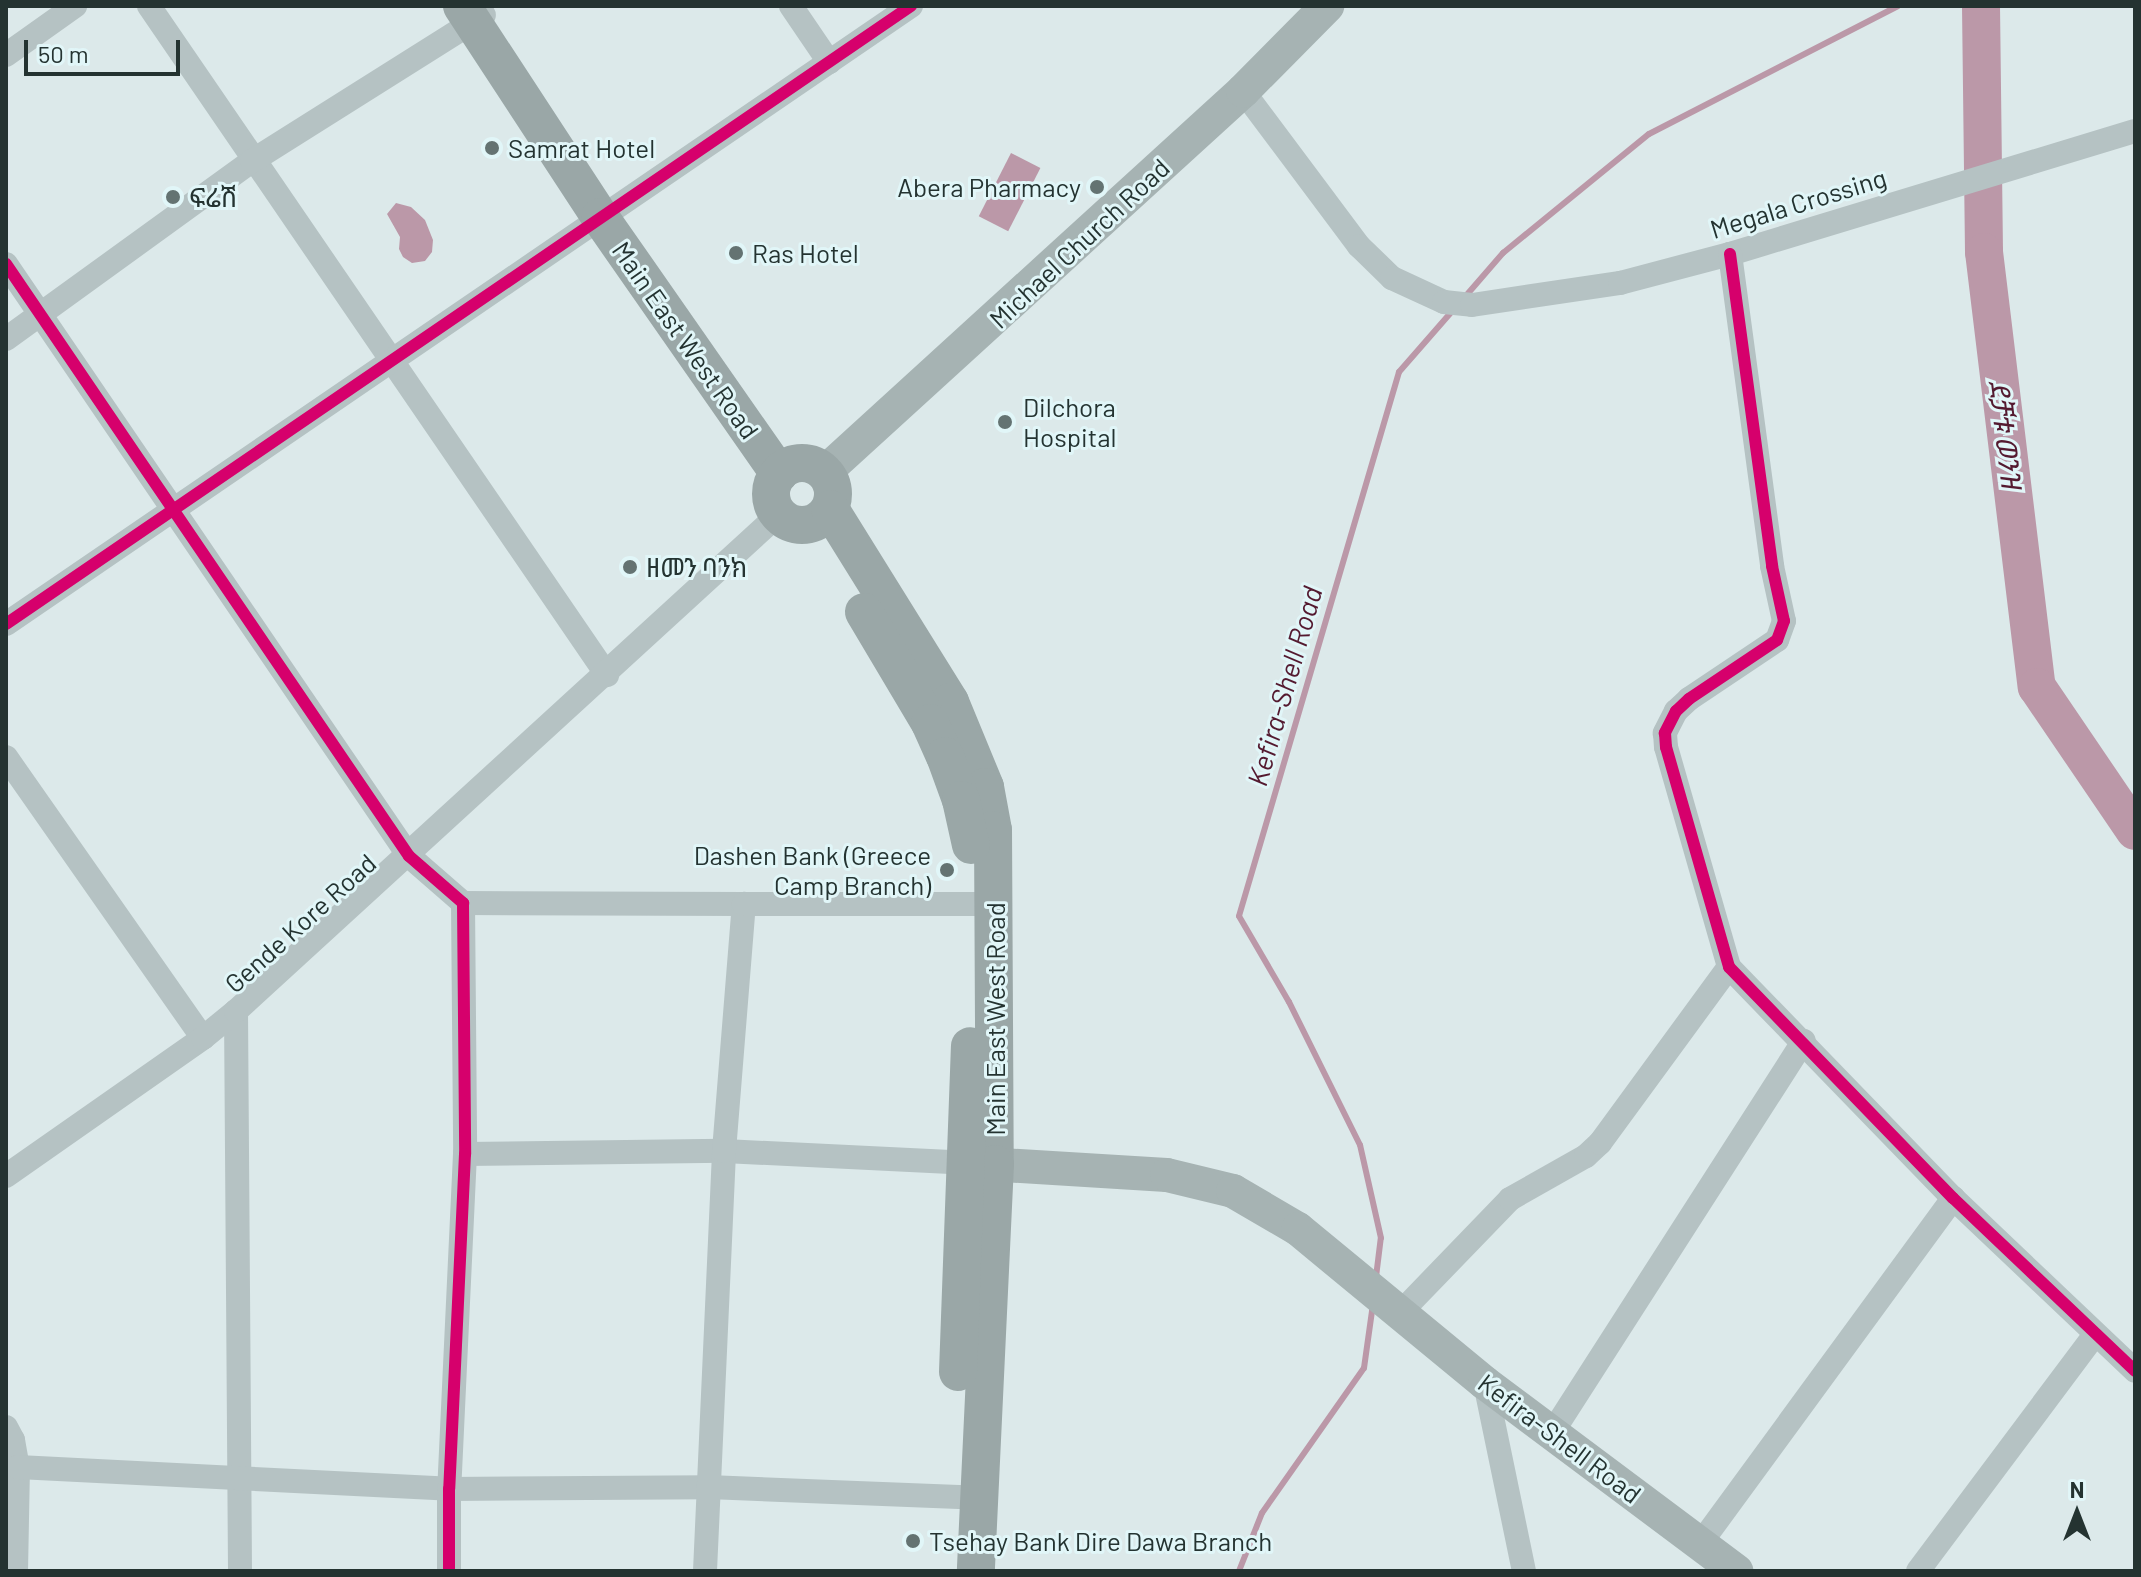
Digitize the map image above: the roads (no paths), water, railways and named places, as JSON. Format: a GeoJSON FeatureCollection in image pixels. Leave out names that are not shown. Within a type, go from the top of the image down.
{"type":"FeatureCollection","features":[{"type":"Feature","properties":{"kind":"main road","name":"Michael Church Road"},"geometry":{"type":"LineString","coordinates":[[804,493],[1243,91],[1327,6]]}},
{"type":"Feature","properties":{"kind":"main road","name":"Main East West Road"},"geometry":{"type":"LineString","coordinates":[[475,12],[606,212],[804,493],[877,608],[945,756],[968,825],[985,905],[983,1033],[966,1497],[951,1571]]}},
{"type":"Feature","properties":{"kind":"main road","name":"Kefira-Shell Road"},"geometry":{"type":"LineString","coordinates":[[980,1164],[1167,1175],[1233,1191],[1298,1229],[1485,1383],[1719,1561]]}},
{"type":"Feature","properties":{"kind":"main road","name":"Main East West Road"},"geometry":{"type":"LineString","coordinates":[[966,1497],[976,1571]]}},
{"type":"Feature","properties":{"kind":"street"},"geometry":{"type":"LineString","coordinates":[[6,55],[75,6]]}},
{"type":"Feature","properties":{"kind":"street"},"geometry":{"type":"LineString","coordinates":[[149,6],[252,161],[607,675]]}},
{"type":"Feature","properties":{"kind":"street"},"geometry":{"type":"LineString","coordinates":[[791,6],[829,62]]}},
{"type":"Feature","properties":{"kind":"street"},"geometry":{"type":"LineString","coordinates":[[6,624],[173,507],[911,6]]}},
{"type":"Feature","properties":{"kind":"street"},"geometry":{"type":"LineString","coordinates":[[6,339],[252,161],[475,12]]}},
{"type":"Feature","properties":{"kind":"street","name":"Megala Crossing"},"geometry":{"type":"LineString","coordinates":[[1243,91],[1359,246],[1392,278],[1444,302],[1472,305],[1620,283],[1730,254],[2134,132]]}},
{"type":"Feature","properties":{"kind":"street"},"geometry":{"type":"LineString","coordinates":[[1730,254],[1772,566],[1784,621],[1777,640],[1689,699],[1676,711],[1665,733],[1666,747],[1729,967],[1953,1198],[2094,1336],[2135,1371]]}},
{"type":"Feature","properties":{"kind":"street"},"geometry":{"type":"LineString","coordinates":[[6,264],[409,856],[463,903],[985,905]]}},
{"type":"Feature","properties":{"kind":"street","name":"Gende Kore Road"},"geometry":{"type":"LineString","coordinates":[[6,1176],[203,1038],[236,1011],[804,493]]}},
{"type":"Feature","properties":{"kind":"street"},"geometry":{"type":"LineString","coordinates":[[6,757],[203,1038]]}},
{"type":"Feature","properties":{"kind":"street"},"geometry":{"type":"LineString","coordinates":[[449,1571],[449,1489],[465,1154],[463,903]]}},
{"type":"Feature","properties":{"kind":"street"},"geometry":{"type":"LineString","coordinates":[[705,1571],[724,1151],[744,904]]}},
{"type":"Feature","properties":{"kind":"street"},"geometry":{"type":"LineString","coordinates":[[1383,1299],[1510,1199],[1586,1156],[1600,1143],[1729,967]]}},
{"type":"Feature","properties":{"kind":"street"},"geometry":{"type":"LineString","coordinates":[[236,1011],[240,1571]]}},
{"type":"Feature","properties":{"kind":"street"},"geometry":{"type":"LineString","coordinates":[[1552,1433],[1804,1041]]}},
{"type":"Feature","properties":{"kind":"street"},"geometry":{"type":"LineString","coordinates":[[465,1154],[724,1151],[980,1164]]}},
{"type":"Feature","properties":{"kind":"street"},"geometry":{"type":"LineString","coordinates":[[1719,1561],[1953,1198]]}},
{"type":"Feature","properties":{"kind":"street"},"geometry":{"type":"LineString","coordinates":[[1918,1571],[2094,1336]]}},
{"type":"Feature","properties":{"kind":"street"},"geometry":{"type":"LineString","coordinates":[[1485,1383],[1524,1571]]}},
{"type":"Feature","properties":{"kind":"street"},"geometry":{"type":"LineString","coordinates":[[8,1437],[18,1467],[16,1571]]}},
{"type":"Feature","properties":{"kind":"street"},"geometry":{"type":"LineString","coordinates":[[18,1467],[240,1481],[449,1489],[708,1487],[966,1497]]}},
{"type":"Feature","properties":{"kind":"waterway","name":"Kefira-Shell Road"},"geometry":{"type":"LineString","coordinates":[[1464,298],[1503,253],[1649,134],[1898,6]]}},
{"type":"Feature","properties":{"kind":"waterway","name":"ደቻቱ ወንዝ"},"geometry":{"type":"LineString","coordinates":[[1981,6],[1984,252],[2037,687],[2135,831]]}},
{"type":"Feature","properties":{"kind":"waterway","name":"Kefira-Shell Road"},"geometry":{"type":"LineString","coordinates":[[1376,1277],[1381,1238],[1360,1145],[1289,1002],[1239,916],[1399,372],[1454,309]]}},
{"type":"Feature","properties":{"kind":"waterway","name":"Kefira-Shell Road"},"geometry":{"type":"LineString","coordinates":[[1239,1571],[1262,1513],[1364,1368],[1373,1304]]}},
{"type":"Feature","properties":{"kind":"place","name":"Samrat Hotel"},"geometry":{"type":"Point","coordinates":[492,148]}},
{"type":"Feature","properties":{"kind":"place","name":"Abera Pharmacy"},"geometry":{"type":"Point","coordinates":[1097,187]}},
{"type":"Feature","properties":{"kind":"place","name":"ፍሬሽ"},"geometry":{"type":"Point","coordinates":[173,197]}},
{"type":"Feature","properties":{"kind":"place","name":"Ras Hotel"},"geometry":{"type":"Point","coordinates":[736,253]}},
{"type":"Feature","properties":{"kind":"place","name":"Dilchora Hospital"},"geometry":{"type":"Point","coordinates":[1005,422]}},
{"type":"Feature","properties":{"kind":"place","name":"ዘመን ባንክ"},"geometry":{"type":"Point","coordinates":[630,567]}},
{"type":"Feature","properties":{"kind":"place","name":"Dashen Bank (Greece Camp Branch)"},"geometry":{"type":"Point","coordinates":[947,870]}},
{"type":"Feature","properties":{"kind":"place","name":"Tsehay Bank Dire Dawa Branch"},"geometry":{"type":"Point","coordinates":[913,1541]}}]}
